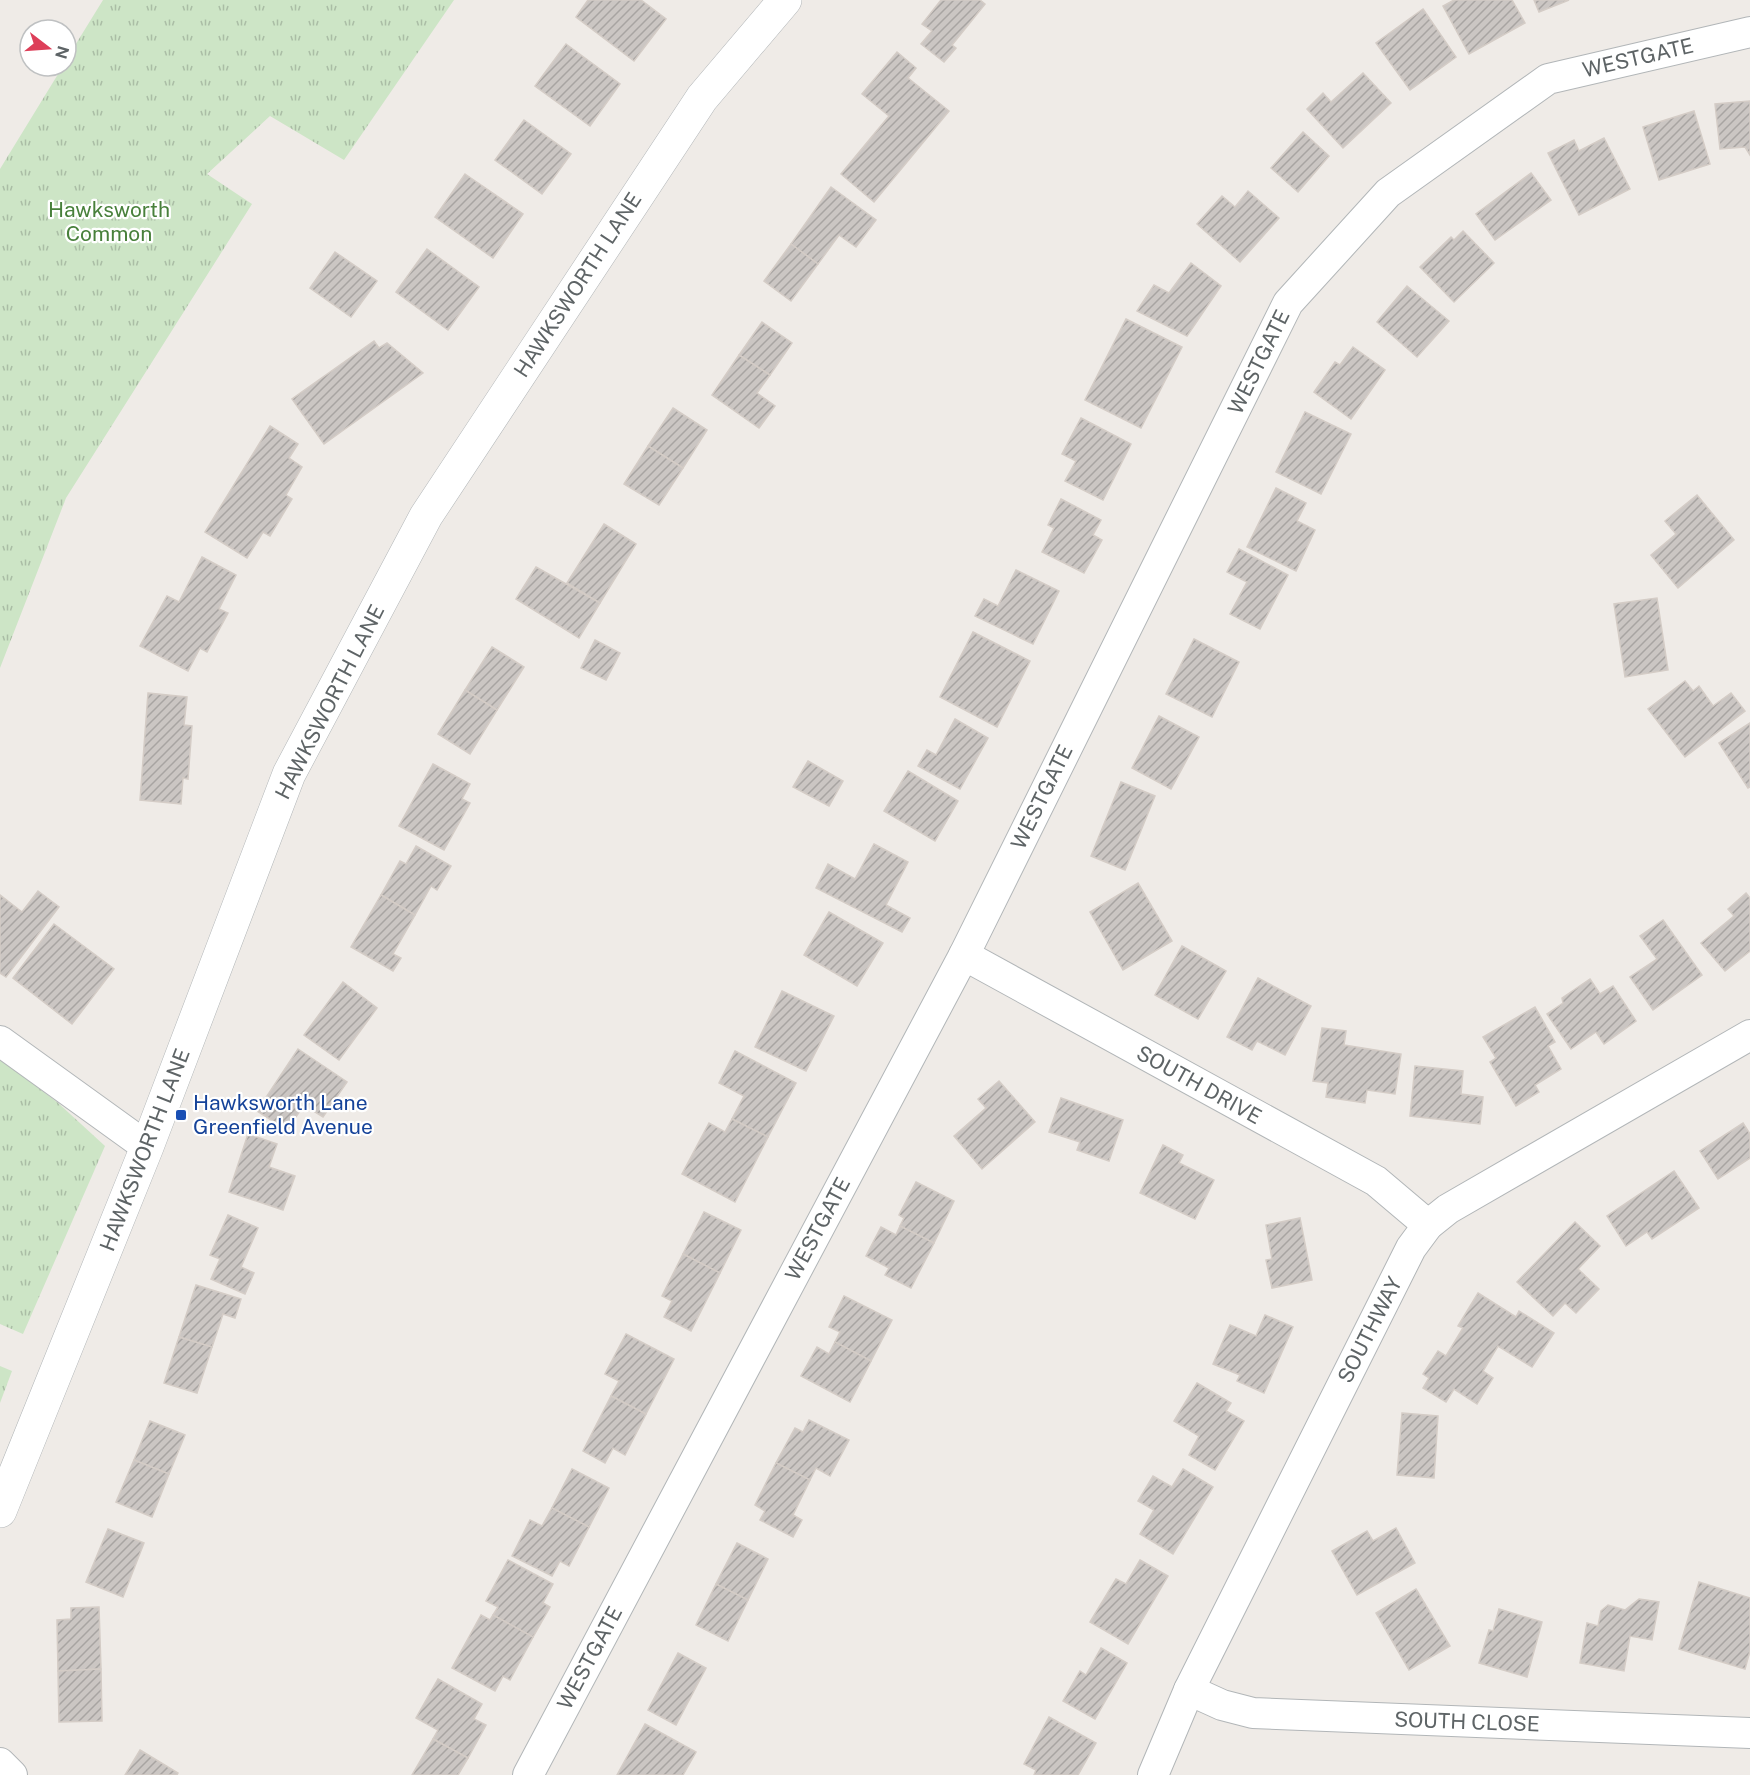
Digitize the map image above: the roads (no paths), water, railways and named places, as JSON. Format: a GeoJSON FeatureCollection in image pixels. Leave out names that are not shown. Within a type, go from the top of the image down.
{"type":"FeatureCollection","features":[{"type":"Feature","properties":{"kind":"street","name":"HAWKSWORTH LANE"},"geometry":{"type":"LineString","coordinates":[[0,1511],[147,1147],[289,774],[426,516],[702,98],[785,0]]}},
{"type":"Feature","properties":{"kind":"street","name":"WESTGATE"},"geometry":{"type":"LineString","coordinates":[[528,1775],[964,955],[1288,303],[1388,193],[1548,79],[1750,32]]}},
{"type":"Feature","properties":{"kind":"street","name":"SOUTH DRIVE"},"geometry":{"type":"LineString","coordinates":[[964,955],[1376,1181],[1428,1225]]}},
{"type":"Feature","properties":{"kind":"street","name":"SOUTHWAY"},"geometry":{"type":"LineString","coordinates":[[1153,1775],[1189,1690],[1406,1258],[1428,1225],[1448,1209],[1750,1035]]}},
{"type":"Feature","properties":{"kind":"street"},"geometry":{"type":"LineString","coordinates":[[0,1041],[147,1147]]}},
{"type":"Feature","properties":{"kind":"street","name":"SOUTH CLOSE"},"geometry":{"type":"LineString","coordinates":[[1189,1690],[1222,1705],[1253,1713],[1750,1733]]}},
{"type":"Feature","properties":{"kind":"street"},"geometry":{"type":"LineString","coordinates":[[0,1763],[12,1775]]}},
{"type":"Feature","properties":{"kind":"place","name":"Hawksworth Lane Greenfield Avenue"},"geometry":{"type":"Point","coordinates":[181,1115]}},
{"type":"Feature","properties":{"kind":"park label","name":"Hawksworth Common"},"geometry":{"type":"Point","coordinates":[109,222]}}]}
